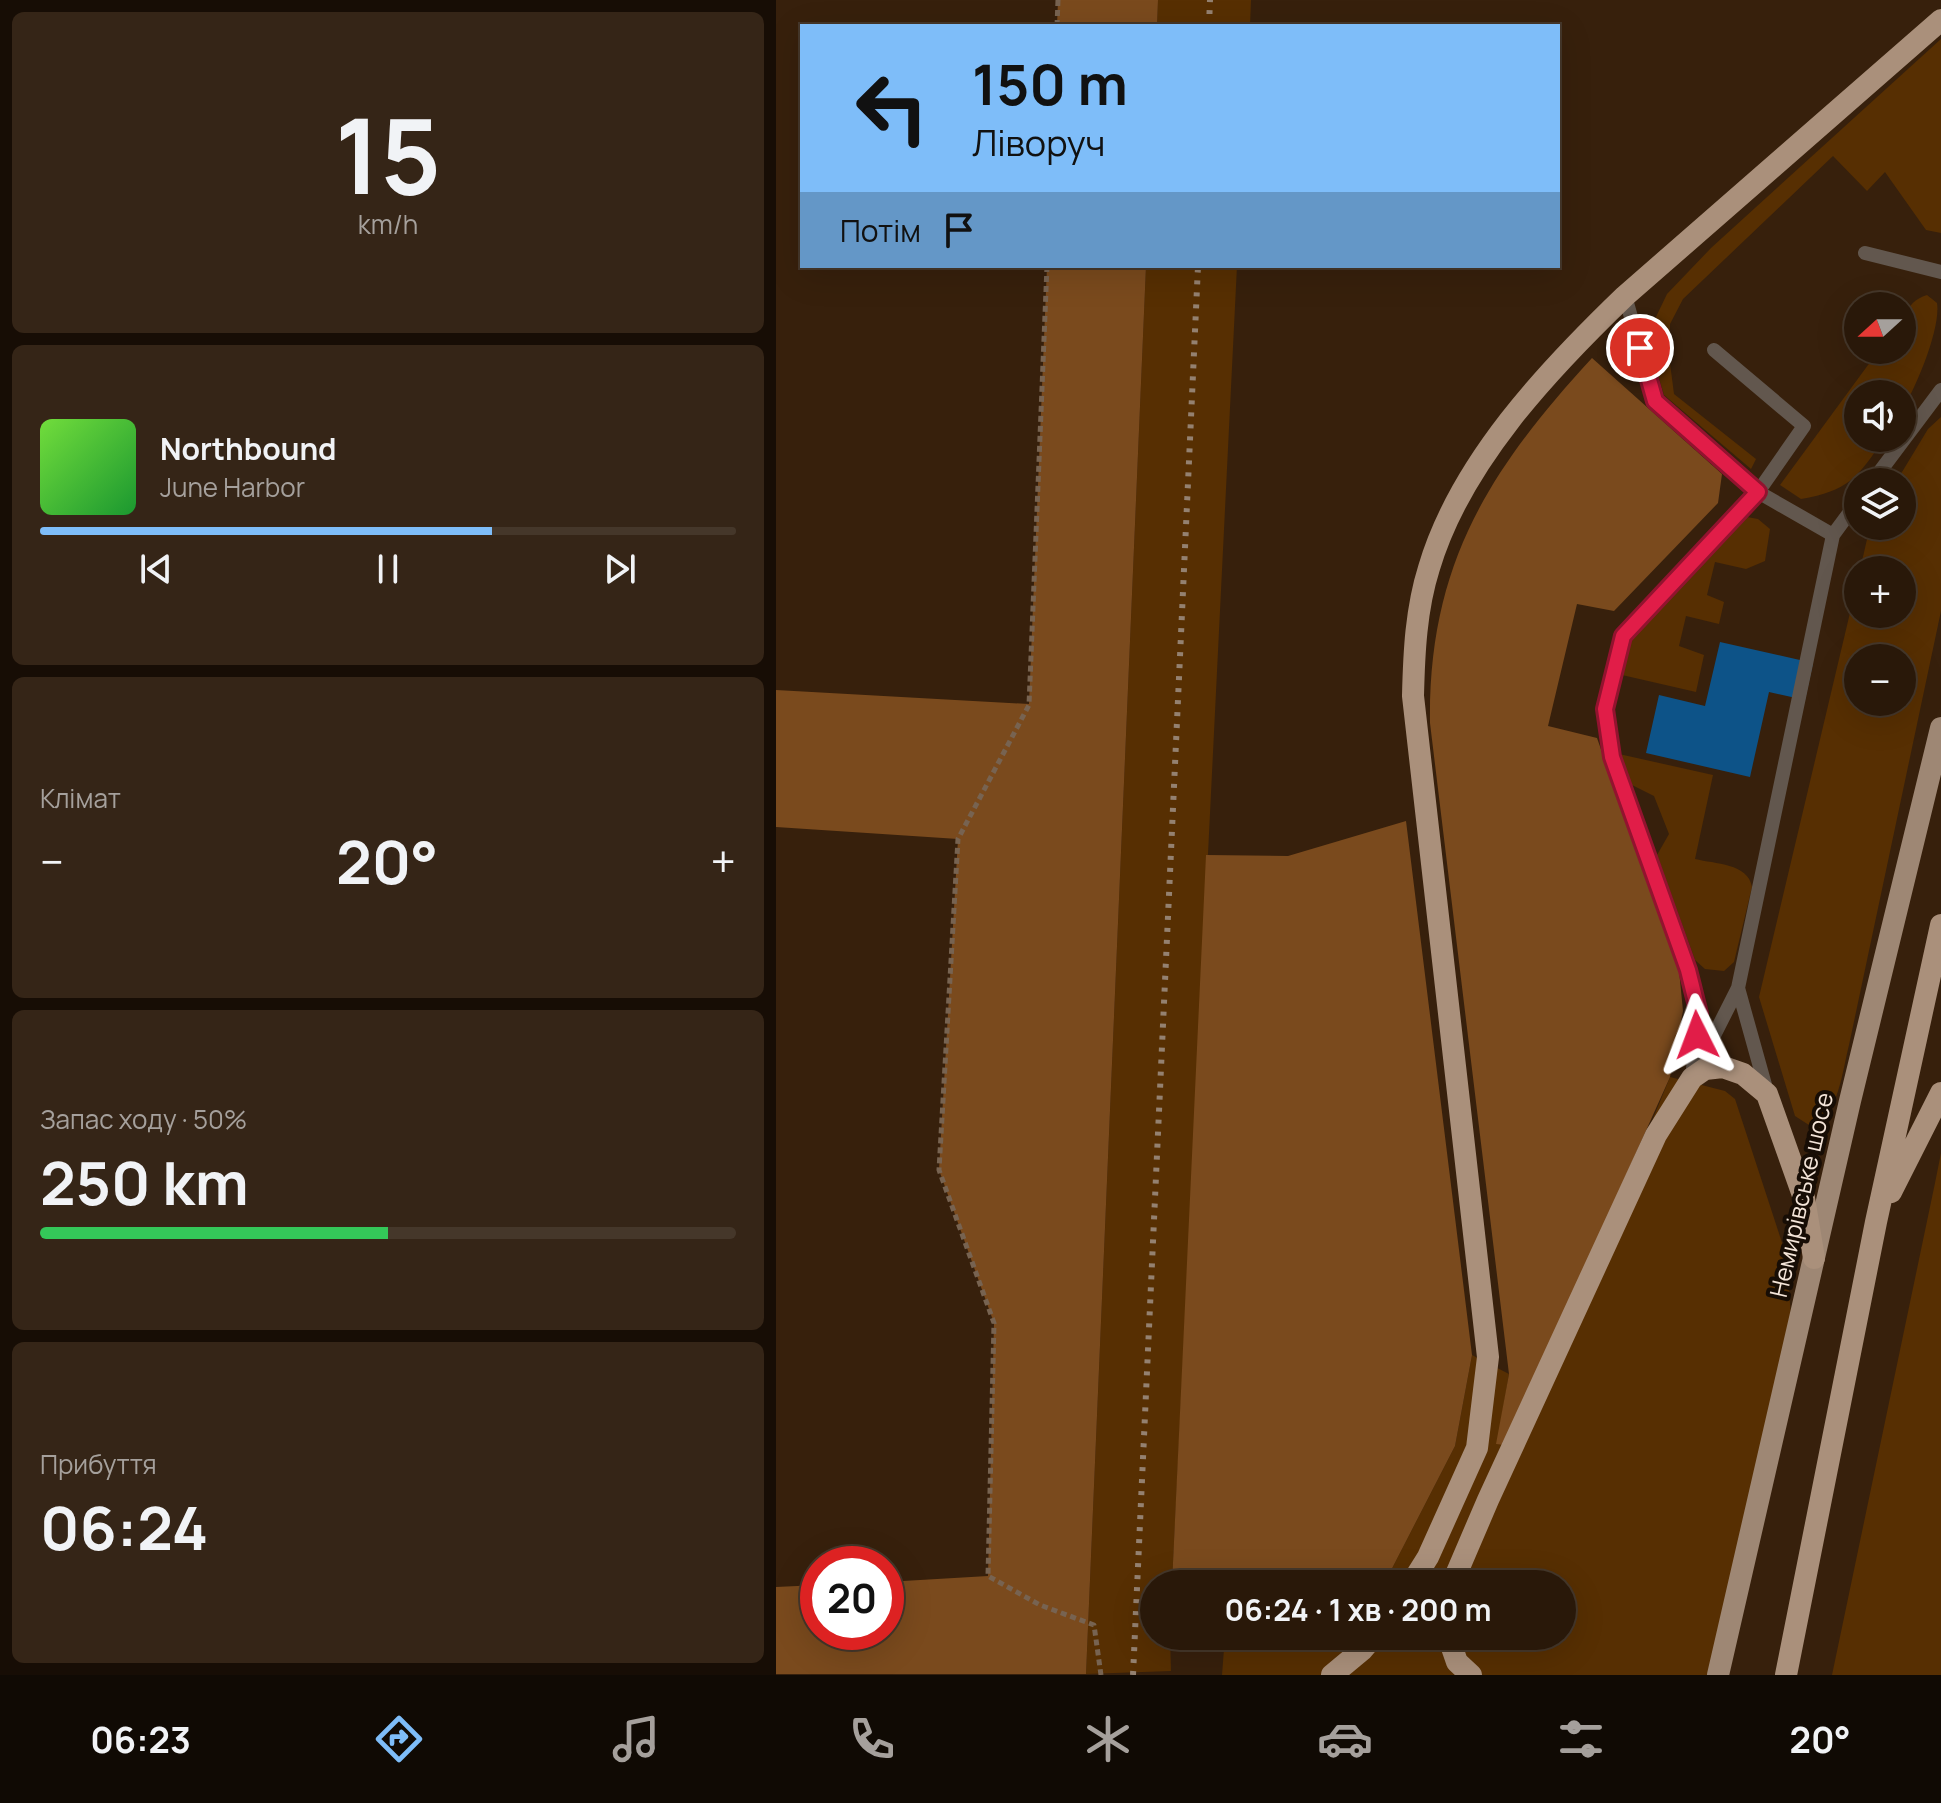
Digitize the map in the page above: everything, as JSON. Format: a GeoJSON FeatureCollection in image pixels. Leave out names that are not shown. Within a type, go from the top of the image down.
{"type":"FeatureCollection","features":[{"type":"Feature","properties":{"kind":"highway"},"geometry":{"type":"LineString","coordinates":[[1420,1570],[1477,1448],[1488,1357],[1415,723],[1414,666],[1419,607],[1429,567],[1445,528],[1481,463],[1532,393],[1587,332],[1941,20]]}},
{"type":"Feature","properties":{"kind":"highway"},"geometry":{"type":"LineString","coordinates":[[1786,1675],[1876,1222],[1941,925]]}},
{"type":"Feature","properties":{"kind":"highway"},"geometry":{"type":"LineString","coordinates":[[1458,1570],[1656,1135],[1692,1078],[1705,1069],[1723,1067],[1743,1074],[1767,1094],[1804,1198],[1814,1258]]}},
{"type":"Feature","properties":{"kind":"highway"},"geometry":{"type":"LineString","coordinates":[[1876,1222],[1941,1093]]}},
{"type":"Feature","properties":{"kind":"highway"},"geometry":{"type":"LineString","coordinates":[[1332,1675],[1362,1650]]}},
{"type":"Feature","properties":{"kind":"highway"},"geometry":{"type":"LineString","coordinates":[[1453,1650],[1457,1662],[1471,1675]]}},
{"type":"Feature","properties":{"kind":"main road","name":"Немирівське шосе"},"geometry":{"type":"LineString","coordinates":[[1718,1675],[1941,728]]}},
{"type":"Feature","properties":{"kind":"lane"},"geometry":{"type":"LineString","coordinates":[[1865,253],[1941,272]]}},
{"type":"Feature","properties":{"kind":"lane"},"geometry":{"type":"LineString","coordinates":[[1625,296],[1655,401],[1758,492],[1833,535]]}},
{"type":"Feature","properties":{"kind":"lane"},"geometry":{"type":"LineString","coordinates":[[1692,1078],[1699,1014],[1688,970],[1612,757],[1605,709],[1623,636],[1758,492],[1804,426],[1714,350]]}},
{"type":"Feature","properties":{"kind":"lane"},"geometry":{"type":"LineString","coordinates":[[1882,468],[1941,390]]}},
{"type":"Feature","properties":{"kind":"lane"},"geometry":{"type":"LineString","coordinates":[[1692,1078],[1738,988],[1833,535],[1844,520]]}},
{"type":"Feature","properties":{"kind":"lane"},"geometry":{"type":"LineString","coordinates":[[1738,988],[1767,1094]]}},
{"type":"Feature","properties":{"kind":"path"},"geometry":{"type":"LineString","coordinates":[[1057,24],[1058,0]]}},
{"type":"Feature","properties":{"kind":"path"},"geometry":{"type":"LineString","coordinates":[[1047,268],[1029,705],[958,839],[939,1170],[994,1323],[988,1576],[1040,1605],[1094,1625],[1101,1675]]}},
{"type":"Feature","properties":{"kind":"shaded area"},"geometry":{"type":"Polygon","coordinates":[[[1058,0],[1158,0],[1157,24],[1057,24],[1058,0]]]}},
{"type":"Feature","properties":{"kind":"shaded area"},"geometry":{"type":"Polygon","coordinates":[[[1158,0],[1251,0],[1250,24],[1157,24],[1158,0]]]}},
{"type":"Feature","properties":{"kind":"shaded area"},"geometry":{"type":"Polygon","coordinates":[[[1941,39],[1941,233],[1926,230],[1885,172],[1867,191],[1833,156],[1683,299],[1670,324],[1674,394],[1756,459],[1751,469],[1664,395],[1652,355],[1654,321],[1667,294],[1711,248],[1941,39]]]}},
{"type":"Feature","properties":{"kind":"shaded area"},"geometry":{"type":"Polygon","coordinates":[[[1047,268],[1146,268],[1086,1674],[776,1674],[776,1587],[800,1586],[800,1650],[904,1650],[904,1581],[988,1576],[994,1323],[939,1170],[958,839],[776,827],[776,690],[1029,704],[1047,268]]]}},
{"type":"Feature","properties":{"kind":"shaded area"},"geometry":{"type":"Polygon","coordinates":[[[1146,268],[1237,268],[1173,1570],[1140,1570],[1140,1650],[1170,1650],[1171,1671],[1086,1674],[1146,268]]]}},
{"type":"Feature","properties":{"kind":"shaded area"},"geometry":{"type":"Polygon","coordinates":[[[1927,295],[1937,303],[1937,314],[1931,342],[1916,383],[1916,380],[1857,380],[1869,364],[1916,364],[1918,299],[1927,295]]]}},
{"type":"Feature","properties":{"kind":"shaded area"},"geometry":{"type":"Polygon","coordinates":[[[1592,358],[1722,474],[1718,503],[1614,611],[1577,604],[1548,726],[1597,738],[1679,970],[1683,1011],[1670,1077],[1505,1445],[1496,1444],[1509,1374],[1430,723],[1432,667],[1440,615],[1453,568],[1472,523],[1523,440],[1592,358]]]}},
{"type":"Feature","properties":{"kind":"shaded area"},"geometry":{"type":"Polygon","coordinates":[[[1844,398],[1844,452],[1874,452],[1867,463],[1863,468],[1844,468],[1844,484],[1817,496],[1801,499],[1780,485],[1844,398]]]}},
{"type":"Feature","properties":{"kind":"shaded area"},"geometry":{"type":"Polygon","coordinates":[[[1941,417],[1941,611],[1841,1079],[1828,1112],[1812,1127],[1795,1116],[1759,997],[1846,628],[1916,628],[1916,556],[1863,556],[1867,540],[1916,540],[1916,468],[1904,468],[1928,429],[1941,417]]]}},
{"type":"Feature","properties":{"kind":"shaded area"},"geometry":{"type":"Polygon","coordinates":[[[1747,517],[1758,519],[1770,529],[1765,561],[1746,569],[1715,562],[1707,595],[1724,602],[1719,624],[1686,616],[1679,646],[1704,655],[1696,692],[1622,675],[1630,640],[1747,517]]]}},
{"type":"Feature","properties":{"kind":"shaded area"},"geometry":{"type":"Polygon","coordinates":[[[1619,754],[1713,775],[1695,859],[1737,869],[1749,879],[1752,887],[1734,962],[1724,971],[1705,969],[1695,960],[1657,855],[1669,834],[1654,796],[1630,784],[1619,754]]]}},
{"type":"Feature","properties":{"kind":"shaded area"},"geometry":{"type":"Polygon","coordinates":[[[1406,821],[1472,1355],[1455,1446],[1391,1570],[1173,1570],[1206,855],[1288,856],[1406,821]]]}},
{"type":"Feature","properties":{"kind":"shaded area"},"geometry":{"type":"Polygon","coordinates":[[[1670,1077],[1725,1091],[1735,1099],[1787,1258],[1791,1318],[1717,1675],[1222,1675],[1224,1650],[1576,1650],[1576,1570],[1391,1570],[1455,1446],[1472,1355],[1509,1374],[1497,1444],[1648,1131],[1670,1077]]]}},
{"type":"Feature","properties":{"kind":"shaded area"},"geometry":{"type":"Polygon","coordinates":[[[1941,1153],[1941,1675],[1832,1675],[1935,1183],[1941,1153]]]}},
{"type":"Feature","properties":{"kind":"building"},"geometry":{"type":"Polygon","coordinates":[[[1720,642],[1813,663],[1805,700],[1769,692],[1750,777],[1646,753],[1659,695],[1705,706],[1720,642]]]}},
{"type":"Feature","properties":{"kind":"railway"},"geometry":{"type":"LineString","coordinates":[[1209,24],[1210,0]]}},
{"type":"Feature","properties":{"kind":"railway"},"geometry":{"type":"LineString","coordinates":[[1133,1675],[1198,268]]}},
{"type":"Feature","properties":{"kind":"route"},"geometry":{"type":"LineString","coordinates":[[1640,348],[1655,401],[1758,492],[1623,636],[1605,709],[1612,757],[1688,970],[1699,1014],[1697,1035]]}}]}
